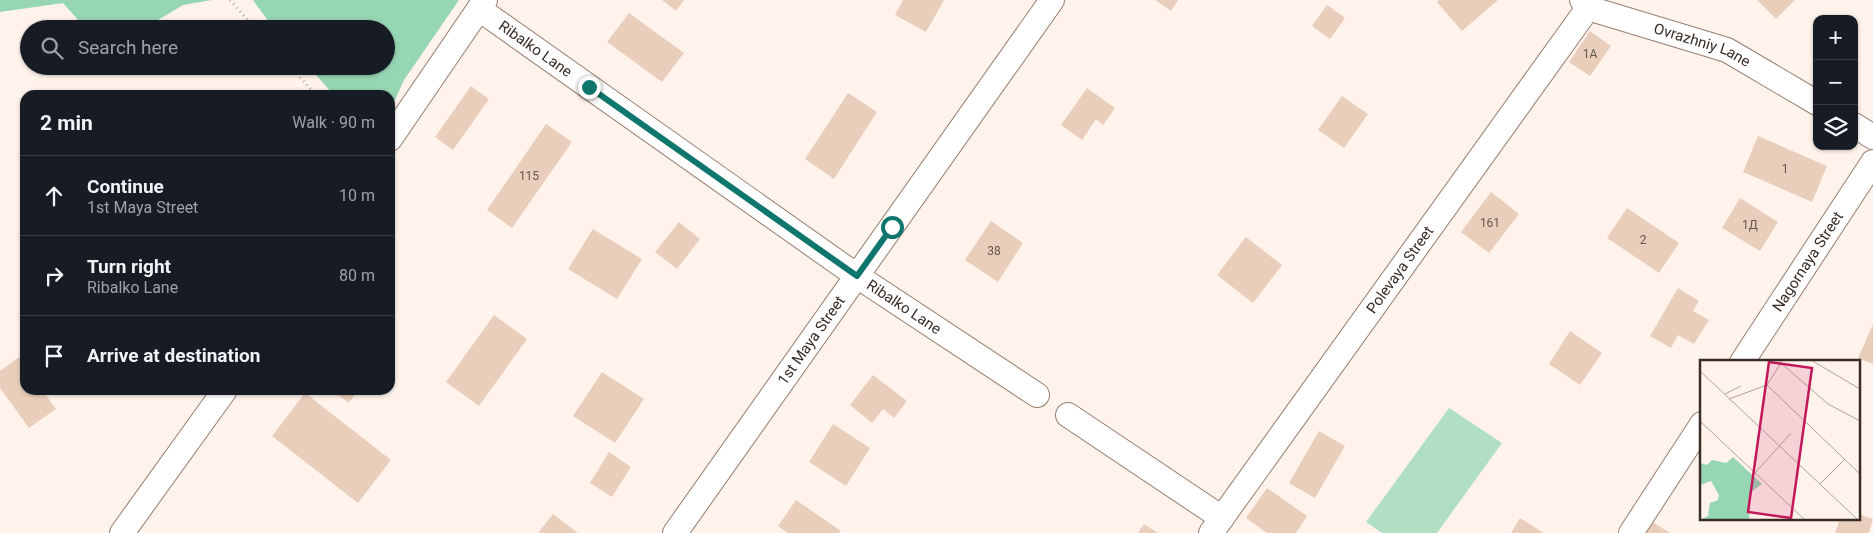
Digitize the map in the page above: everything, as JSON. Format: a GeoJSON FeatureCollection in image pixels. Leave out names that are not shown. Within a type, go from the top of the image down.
{"type":"FeatureCollection","features":[{"type":"Feature","properties":{"kind":"street","name":"1st Maya Street"},"geometry":{"type":"LineString","coordinates":[[675,533],[1052,0]]}},
{"type":"Feature","properties":{"kind":"street","name":"Ribalko Lane"},"geometry":{"type":"LineString","coordinates":[[482,4],[857,276],[1037,395]]}},
{"type":"Feature","properties":{"kind":"street"},"geometry":{"type":"LineString","coordinates":[[395,132],[482,4]]}},
{"type":"Feature","properties":{"kind":"street","name":"Ovrazhniy Lane"},"geometry":{"type":"LineString","coordinates":[[1585,4],[1727,50],[1813,101]]}},
{"type":"Feature","properties":{"kind":"street","name":"Polevaya Street"},"geometry":{"type":"LineString","coordinates":[[1216,526],[1585,4]]}},
{"type":"Feature","properties":{"kind":"street"},"geometry":{"type":"LineString","coordinates":[[1858,127],[1873,136]]}},
{"type":"Feature","properties":{"kind":"street","name":"Nagornaya Street"},"geometry":{"type":"LineString","coordinates":[[1743,360],[1873,162]]}},
{"type":"Feature","properties":{"kind":"street"},"geometry":{"type":"LineString","coordinates":[[122,533],[221,395]]}},
{"type":"Feature","properties":{"kind":"street"},"geometry":{"type":"LineString","coordinates":[[1068,416],[1216,526]]}},
{"type":"Feature","properties":{"kind":"street"},"geometry":{"type":"LineString","coordinates":[[1631,533],[1700,427]]}},
{"type":"Feature","properties":{"kind":"path"},"geometry":{"type":"LineString","coordinates":[[230,0],[248,20]]}},
{"type":"Feature","properties":{"kind":"path"},"geometry":{"type":"LineString","coordinates":[[298,75],[312,90]]}},
{"type":"Feature","properties":{"kind":"green space"},"geometry":{"type":"Polygon","coordinates":[[[0,0],[212,0],[183,5],[158,20],[78,20],[63,3],[0,12],[0,0]]]}},
{"type":"Feature","properties":{"kind":"green space"},"geometry":{"type":"Polygon","coordinates":[[[253,0],[459,0],[404,80],[395,100],[395,90],[330,90],[316,75],[395,75],[395,20],[267,20],[253,0]]]}},
{"type":"Feature","properties":{"kind":"green space"},"geometry":{"type":"Polygon","coordinates":[[[1449,408],[1502,443],[1437,533],[1382,533],[1366,522],[1449,408]]]}},
{"type":"Feature","properties":{"kind":"building"},"geometry":{"type":"Polygon","coordinates":[[[662,0],[684,0],[676,11],[662,0]]]}},
{"type":"Feature","properties":{"kind":"building"},"geometry":{"type":"Polygon","coordinates":[[[903,0],[944,0],[926,32],[895,15],[903,0]]]}},
{"type":"Feature","properties":{"kind":"building"},"geometry":{"type":"Polygon","coordinates":[[[1155,0],[1178,0],[1171,11],[1155,0]]]}},
{"type":"Feature","properties":{"kind":"building"},"geometry":{"type":"Polygon","coordinates":[[[1439,0],[1498,0],[1462,31],[1437,2],[1439,0]]]}},
{"type":"Feature","properties":{"kind":"building"},"geometry":{"type":"Polygon","coordinates":[[[1757,0],[1795,0],[1776,19],[1757,0]]]}},
{"type":"Feature","properties":{"kind":"building"},"geometry":{"type":"Polygon","coordinates":[[[1327,5],[1345,18],[1330,39],[1312,26],[1327,5]]]}},
{"type":"Feature","properties":{"kind":"building"},"geometry":{"type":"Polygon","coordinates":[[[629,13],[684,53],[662,82],[607,42],[629,13]]]}},
{"type":"Feature","properties":{"kind":"building"},"geometry":{"type":"Polygon","coordinates":[[[1590,31],[1611,46],[1590,76],[1569,62],[1590,31]]]}},
{"type":"Feature","properties":{"kind":"building"},"geometry":{"type":"Polygon","coordinates":[[[471,86],[489,99],[453,150],[435,137],[471,86]]]}},
{"type":"Feature","properties":{"kind":"building"},"geometry":{"type":"Polygon","coordinates":[[[1087,88],[1115,108],[1103,125],[1096,119],[1082,140],[1061,125],[1087,88]]]}},
{"type":"Feature","properties":{"kind":"building"},"geometry":{"type":"Polygon","coordinates":[[[848,93],[877,112],[834,179],[805,159],[848,93]]]}},
{"type":"Feature","properties":{"kind":"building"},"geometry":{"type":"Polygon","coordinates":[[[1342,96],[1368,114],[1344,148],[1318,130],[1342,96]]]}},
{"type":"Feature","properties":{"kind":"building"},"geometry":{"type":"Polygon","coordinates":[[[546,124],[572,142],[512,228],[487,210],[546,124]]]}},
{"type":"Feature","properties":{"kind":"building"},"geometry":{"type":"Polygon","coordinates":[[[1758,136],[1827,166],[1812,202],[1743,172],[1758,136]]]}},
{"type":"Feature","properties":{"kind":"building"},"geometry":{"type":"Polygon","coordinates":[[[1491,192],[1519,214],[1489,253],[1461,232],[1491,192]]]}},
{"type":"Feature","properties":{"kind":"building"},"geometry":{"type":"Polygon","coordinates":[[[1740,198],[1778,222],[1760,251],[1722,228],[1740,198]]]}},
{"type":"Feature","properties":{"kind":"building"},"geometry":{"type":"Polygon","coordinates":[[[1627,208],[1679,243],[1659,273],[1607,238],[1627,208]]]}},
{"type":"Feature","properties":{"kind":"building"},"geometry":{"type":"Polygon","coordinates":[[[991,221],[1023,243],[998,282],[965,260],[991,221]]]}},
{"type":"Feature","properties":{"kind":"building"},"geometry":{"type":"Polygon","coordinates":[[[679,222],[700,239],[677,269],[655,252],[679,222]]]}},
{"type":"Feature","properties":{"kind":"building"},"geometry":{"type":"Polygon","coordinates":[[[593,229],[642,259],[617,299],[568,269],[593,229]]]}},
{"type":"Feature","properties":{"kind":"building"},"geometry":{"type":"Polygon","coordinates":[[[1246,237],[1282,265],[1253,303],[1217,275],[1246,237]]]}},
{"type":"Feature","properties":{"kind":"building"},"geometry":{"type":"Polygon","coordinates":[[[1678,288],[1699,301],[1693,311],[1709,320],[1694,344],[1678,335],[1671,348],[1650,336],[1678,288]]]}},
{"type":"Feature","properties":{"kind":"building"},"geometry":{"type":"Polygon","coordinates":[[[494,315],[527,339],[479,406],[446,382],[494,315]]]}},
{"type":"Feature","properties":{"kind":"building"},"geometry":{"type":"Polygon","coordinates":[[[1873,324],[1873,364],[1858,358],[1873,324]]]}},
{"type":"Feature","properties":{"kind":"building"},"geometry":{"type":"Polygon","coordinates":[[[1570,331],[1602,353],[1580,385],[1549,364],[1570,331]]]}},
{"type":"Feature","properties":{"kind":"building"},"geometry":{"type":"Polygon","coordinates":[[[19,357],[20,395],[46,395],[56,409],[29,428],[0,388],[0,371],[19,357]]]}},
{"type":"Feature","properties":{"kind":"building"},"geometry":{"type":"Polygon","coordinates":[[[602,372],[644,399],[615,443],[573,416],[602,372]]]}},
{"type":"Feature","properties":{"kind":"building"},"geometry":{"type":"Polygon","coordinates":[[[873,375],[907,401],[894,418],[883,409],[872,423],[850,405],[873,375]]]}},
{"type":"Feature","properties":{"kind":"building"},"geometry":{"type":"Polygon","coordinates":[[[303,395],[308,395],[391,460],[358,503],[272,436],[303,395]]]}},
{"type":"Feature","properties":{"kind":"building"},"geometry":{"type":"Polygon","coordinates":[[[338,395],[355,395],[349,403],[338,395]]]}},
{"type":"Feature","properties":{"kind":"building"},"geometry":{"type":"Polygon","coordinates":[[[833,424],[870,448],[846,486],[809,462],[833,424]]]}},
{"type":"Feature","properties":{"kind":"building"},"geometry":{"type":"Polygon","coordinates":[[[1319,431],[1345,446],[1315,498],[1289,483],[1319,431]]]}},
{"type":"Feature","properties":{"kind":"building"},"geometry":{"type":"Polygon","coordinates":[[[609,452],[631,467],[612,497],[590,483],[609,452]]]}},
{"type":"Feature","properties":{"kind":"building"},"geometry":{"type":"Polygon","coordinates":[[[1267,488],[1307,516],[1296,533],[1267,533],[1246,518],[1267,488]]]}},
{"type":"Feature","properties":{"kind":"building"},"geometry":{"type":"Polygon","coordinates":[[[796,500],[841,531],[839,533],[788,533],[778,526],[796,500]]]}},
{"type":"Feature","properties":{"kind":"building"},"geometry":{"type":"Polygon","coordinates":[[[553,514],[578,533],[538,533],[553,514]]]}},
{"type":"Feature","properties":{"kind":"building"},"geometry":{"type":"Polygon","coordinates":[[[1860,514],[1873,519],[1869,533],[1835,533],[1840,520],[1860,520],[1860,514]]]}},
{"type":"Feature","properties":{"kind":"building"},"geometry":{"type":"Polygon","coordinates":[[[1520,518],[1544,533],[1511,533],[1520,518]]]}},
{"type":"Feature","properties":{"kind":"building"},"geometry":{"type":"Polygon","coordinates":[[[1653,522],[1670,533],[1646,533],[1653,522]]]}},
{"type":"Feature","properties":{"kind":"building"},"geometry":{"type":"Polygon","coordinates":[[[1144,524],[1158,533],[1138,533],[1144,524]]]}},
{"type":"Feature","properties":{"kind":"route"},"geometry":{"type":"LineString","coordinates":[[589,87],[857,276],[892,227]]}}]}
